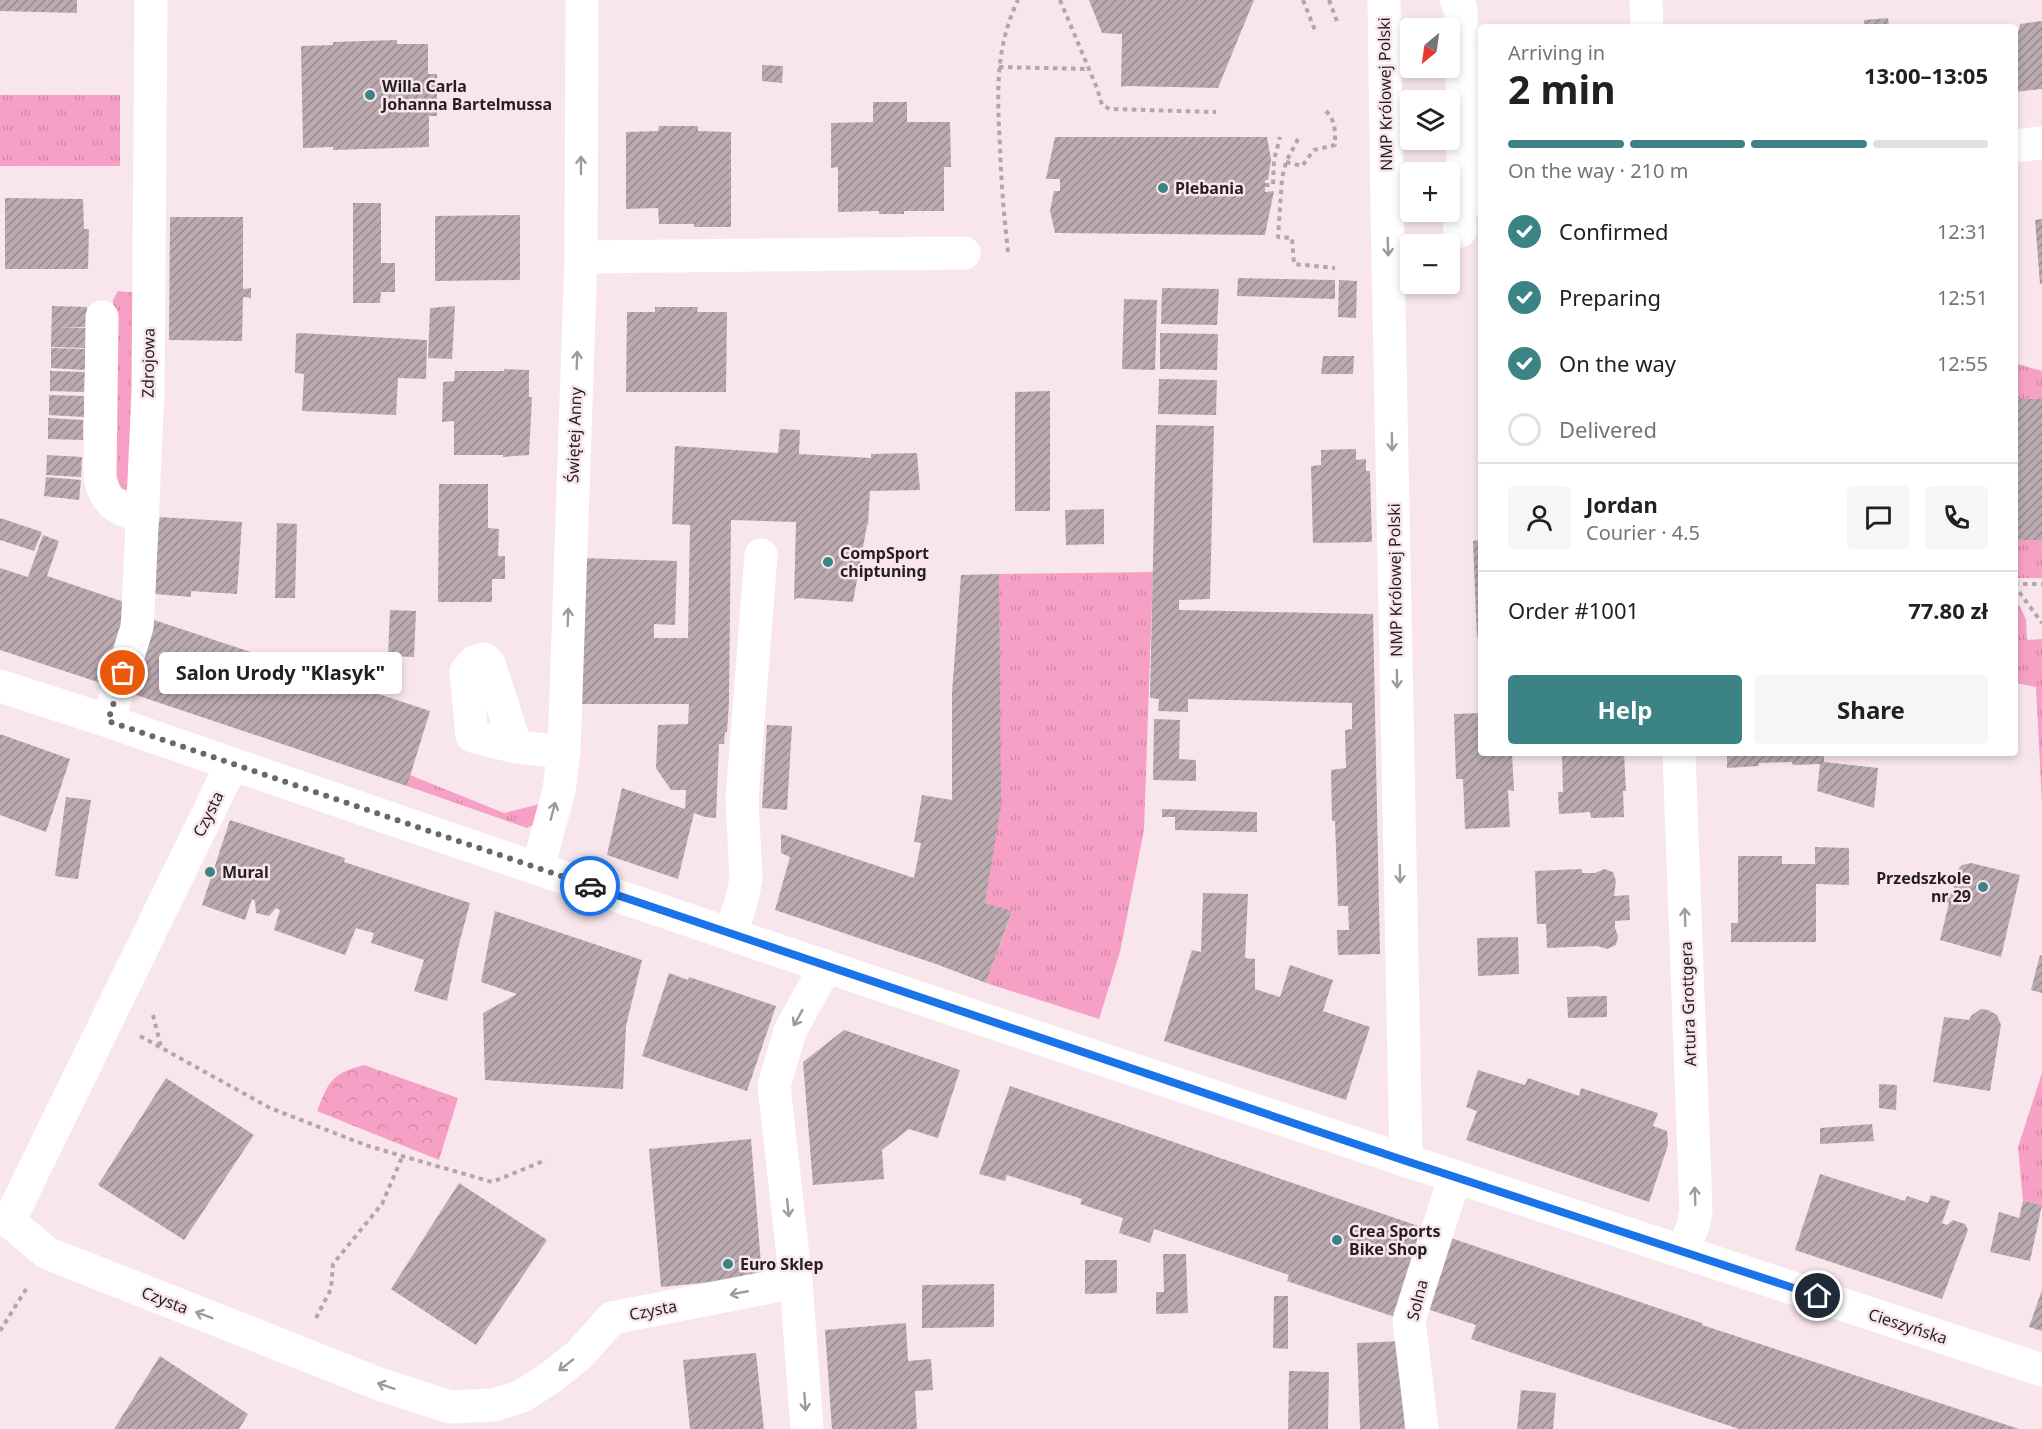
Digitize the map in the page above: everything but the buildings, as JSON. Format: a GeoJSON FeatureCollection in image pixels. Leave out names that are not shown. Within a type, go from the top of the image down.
{"type":"FeatureCollection","features":[{"type":"Feature","properties":{"kind":"street","name":"Zdrojowa"},"geometry":{"type":"LineString","coordinates":[[108,721],[137,627],[148,392],[151,0]]}},
{"type":"Feature","properties":{"kind":"street","name":"Świętej Anny"},"geometry":{"type":"LineString","coordinates":[[538,868],[559,790],[564,752],[581,257],[582,0]]}},
{"type":"Feature","properties":{"kind":"street","name":"NMP Królowej Polski"},"geometry":{"type":"LineString","coordinates":[[1384,0],[1398,208],[1406,1161]]}},
{"type":"Feature","properties":{"kind":"street"},"geometry":{"type":"LineString","coordinates":[[1456,0],[1461,9],[1463,209]]}},
{"type":"Feature","properties":{"kind":"street"},"geometry":{"type":"LineString","coordinates":[[1646,0],[1647,24]]}},
{"type":"Feature","properties":{"kind":"street"},"geometry":{"type":"LineString","coordinates":[[2018,146],[2042,143]]}},
{"type":"Feature","properties":{"kind":"street"},"geometry":{"type":"LineString","coordinates":[[581,257],[964,253]]}},
{"type":"Feature","properties":{"kind":"street"},"geometry":{"type":"LineString","coordinates":[[102,317],[100,478],[103,491],[111,503],[143,518]]}},
{"type":"Feature","properties":{"kind":"street"},"geometry":{"type":"LineString","coordinates":[[731,934],[746,879],[742,799],[761,555]]}},
{"type":"Feature","properties":{"kind":"street","name":"Cieszyńska"},"geometry":{"type":"LineString","coordinates":[[0,686],[1406,1161],[2042,1370]]}},
{"type":"Feature","properties":{"kind":"street"},"geometry":{"type":"LineString","coordinates":[[516,747],[564,752]]}},
{"type":"Feature","properties":{"kind":"street","name":"Artura Grottgera"},"geometry":{"type":"LineString","coordinates":[[1679,756],[1696,1211],[1683,1252]]}},
{"type":"Feature","properties":{"kind":"street","name":"Czysta"},"geometry":{"type":"LineString","coordinates":[[232,764],[9,1221],[47,1254],[382,1385],[450,1407],[494,1405],[522,1396],[579,1355],[612,1318],[796,1282]]}},
{"type":"Feature","properties":{"kind":"street"},"geometry":{"type":"LineString","coordinates":[[807,1429],[796,1282],[774,1086],[790,1031],[826,966]]}},
{"type":"Feature","properties":{"kind":"street","name":"Solna"},"geometry":{"type":"LineString","coordinates":[[1422,1429],[1409,1320],[1455,1176]]}},
{"type":"Feature","properties":{"kind":"path"},"geometry":{"type":"LineString","coordinates":[[1008,252],[1002,206],[997,90],[1004,38],[1018,0]]}},
{"type":"Feature","properties":{"kind":"path"},"geometry":{"type":"LineString","coordinates":[[1060,0],[1102,105],[1110,110],[1216,112]]}},
{"type":"Feature","properties":{"kind":"path"},"geometry":{"type":"LineString","coordinates":[[1303,0],[1316,33]]}},
{"type":"Feature","properties":{"kind":"path"},"geometry":{"type":"LineString","coordinates":[[1329,0],[1338,24]]}},
{"type":"Feature","properties":{"kind":"path"},"geometry":{"type":"LineString","coordinates":[[999,67],[1088,69]]}},
{"type":"Feature","properties":{"kind":"path"},"geometry":{"type":"LineString","coordinates":[[1287,162],[1302,166],[1314,150],[1335,145],[1333,118],[1326,111]]}},
{"type":"Feature","properties":{"kind":"path"},"geometry":{"type":"LineString","coordinates":[[1265,185],[1273,185],[1274,160],[1280,138]]}},
{"type":"Feature","properties":{"kind":"path"},"geometry":{"type":"LineString","coordinates":[[1298,139],[1282,178],[1278,237],[1292,238],[1294,264],[1335,268]]}},
{"type":"Feature","properties":{"kind":"path"},"geometry":{"type":"LineString","coordinates":[[2018,584],[2042,584]]}},
{"type":"Feature","properties":{"kind":"path"},"geometry":{"type":"LineString","coordinates":[[2018,590],[2042,623]]}},
{"type":"Feature","properties":{"kind":"path"},"geometry":{"type":"LineString","coordinates":[[107,1018],[270,1108],[368,1146],[492,1182],[546,1160]]}},
{"type":"Feature","properties":{"kind":"path"},"geometry":{"type":"LineString","coordinates":[[298,1352],[331,1289],[333,1264],[381,1204],[403,1155]]}},
{"type":"Feature","properties":{"kind":"path"},"geometry":{"type":"LineString","coordinates":[[0,1331],[47,1254]]}},
{"type":"Feature","properties":{"kind":"green space"},"geometry":{"type":"Polygon","coordinates":[[[0,95],[120,95],[120,166],[0,166],[0,95]]]}},
{"type":"Feature","properties":{"kind":"green space"},"geometry":{"type":"Polygon","coordinates":[[[118,291],[138,293],[130,491],[120,488],[108,455],[113,300],[118,291]]]}},
{"type":"Feature","properties":{"kind":"green space"},"geometry":{"type":"Polygon","coordinates":[[[2018,364],[2042,371],[2042,399],[2018,399],[2018,364]]]}},
{"type":"Feature","properties":{"kind":"green space"},"geometry":{"type":"Polygon","coordinates":[[[2018,540],[2042,540],[2042,578],[2018,578],[2018,540]]]}},
{"type":"Feature","properties":{"kind":"green space"},"geometry":{"type":"Polygon","coordinates":[[[1153,572],[1144,830],[1120,952],[1099,1019],[986,983],[1012,912],[985,903],[990,868],[999,691],[999,574],[1153,572]]]}},
{"type":"Feature","properties":{"kind":"green space"},"geometry":{"type":"Polygon","coordinates":[[[2018,604],[2026,619],[2027,640],[2042,639],[2042,803],[2036,687],[2018,684],[2018,604]]]}},
{"type":"Feature","properties":{"kind":"green space"},"geometry":{"type":"Polygon","coordinates":[[[410,775],[504,813],[540,804],[533,825],[527,828],[407,786],[410,775]]]}},
{"type":"Feature","properties":{"kind":"green space"},"geometry":{"type":"Polygon","coordinates":[[[364,1065],[458,1098],[439,1160],[317,1111],[333,1080],[344,1072],[364,1065]]]}},
{"type":"Feature","properties":{"kind":"green space"},"geometry":{"type":"Polygon","coordinates":[[[2042,1073],[2042,1205],[2023,1201],[2018,1147],[2042,1073]]]}},
{"type":"Feature","properties":{"kind":"way so far"},"geometry":{"type":"LineString","coordinates":[[123,673],[108,721],[590,886]]}},
{"type":"Feature","properties":{"kind":"place","name":"Willa Carla Johanna Bartelmussa"},"geometry":{"type":"Point","coordinates":[370,95]}},
{"type":"Feature","properties":{"kind":"place","name":"Plebania"},"geometry":{"type":"Point","coordinates":[1163,188]}},
{"type":"Feature","properties":{"kind":"place","name":"CompSport chiptuning"},"geometry":{"type":"Point","coordinates":[828,562]}},
{"type":"Feature","properties":{"kind":"place","name":"Salon Urody \"Klasyk\""},"geometry":{"type":"Point","coordinates":[123,673]}},
{"type":"Feature","properties":{"kind":"place","name":"Mural"},"geometry":{"type":"Point","coordinates":[210,872]}},
{"type":"Feature","properties":{"kind":"place","name":"Przedszkole nr 29"},"geometry":{"type":"Point","coordinates":[1983,887]}},
{"type":"Feature","properties":{"kind":"place","name":"Crea Sports Bike Shop"},"geometry":{"type":"Point","coordinates":[1337,1240]}},
{"type":"Feature","properties":{"kind":"place","name":"Euro Sklep"},"geometry":{"type":"Point","coordinates":[728,1264]}},
{"type":"Feature","properties":{"kind":"route"},"geometry":{"type":"LineString","coordinates":[[590,886],[1406,1161],[1818,1296]]}}]}
